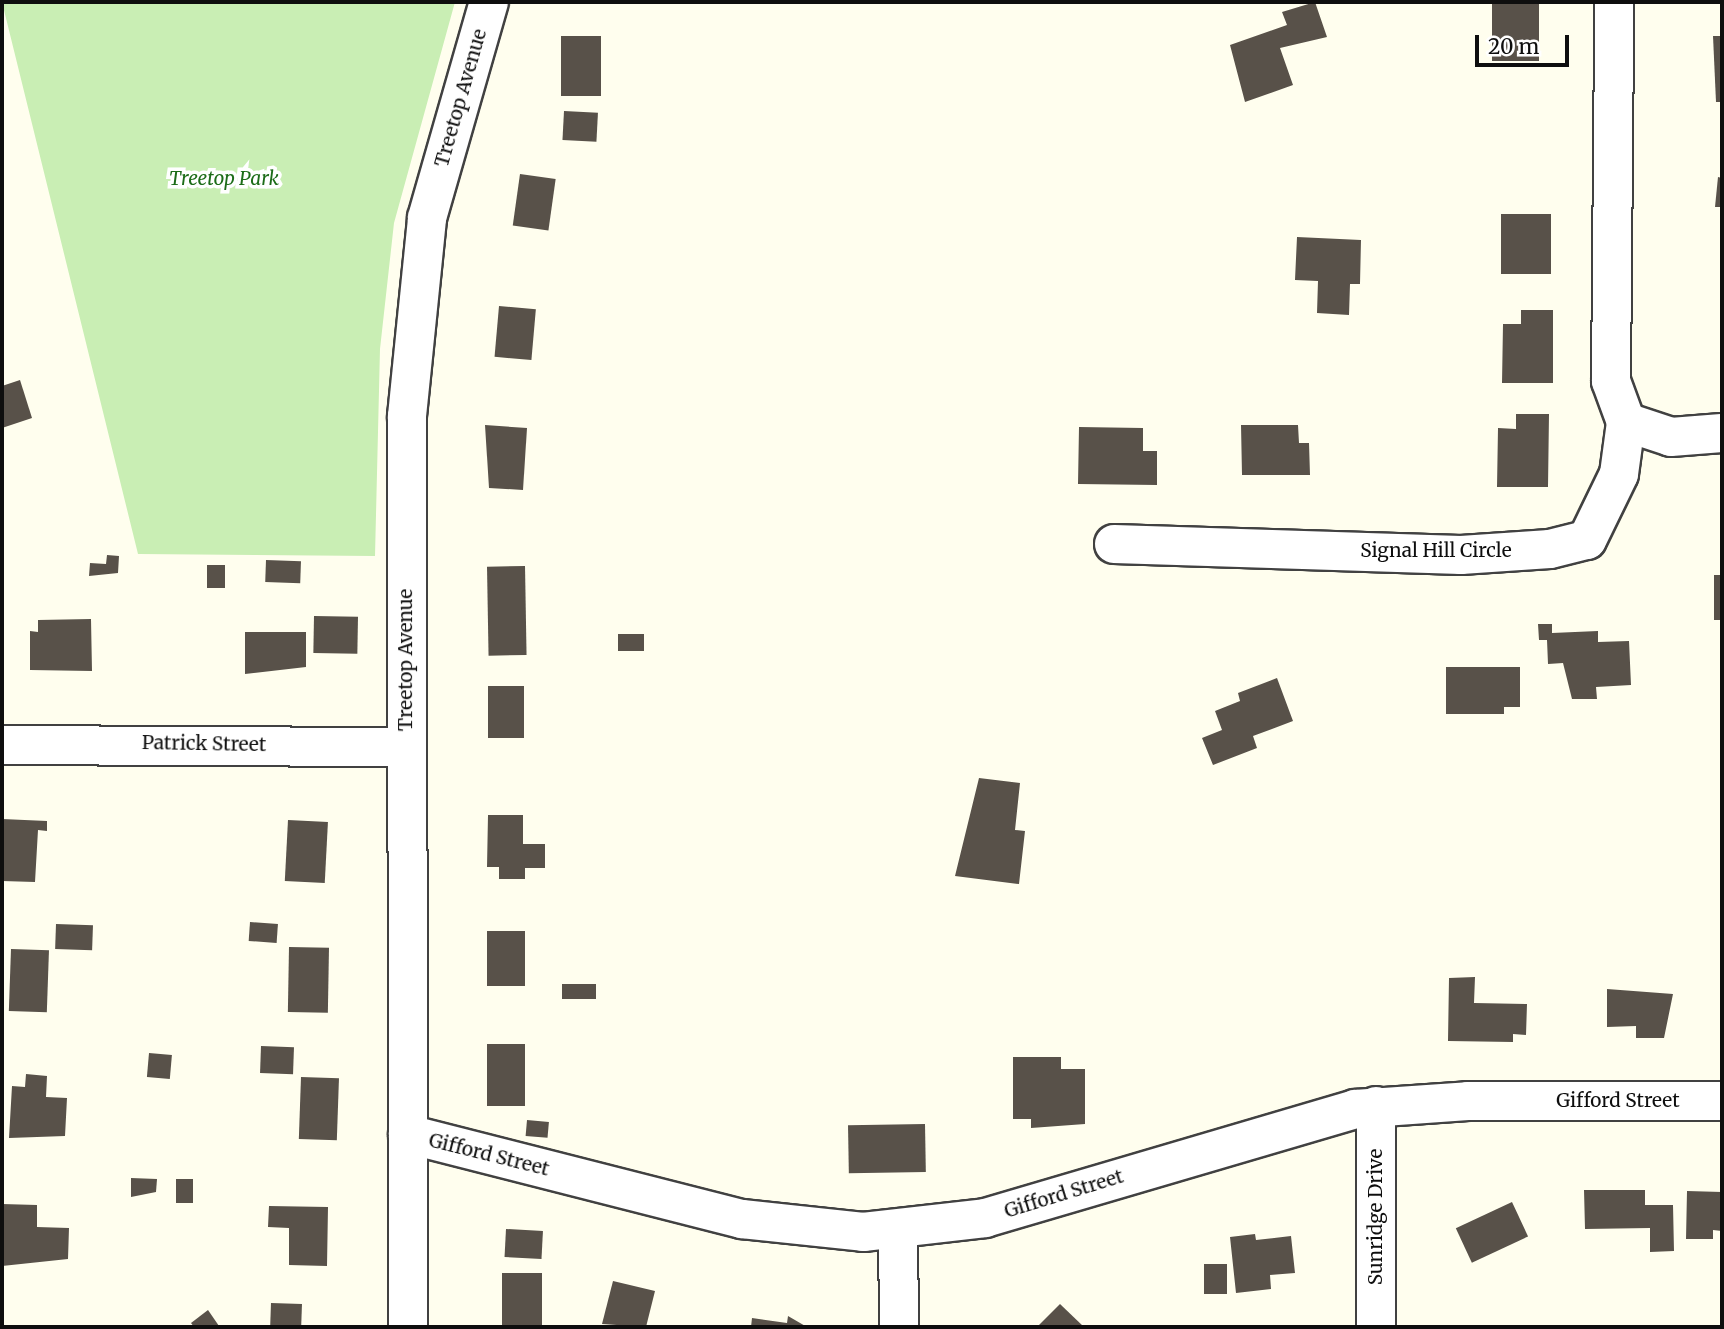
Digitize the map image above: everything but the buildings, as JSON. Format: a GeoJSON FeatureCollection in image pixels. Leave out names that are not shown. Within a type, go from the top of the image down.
{"type":"FeatureCollection","features":[{"type":"Feature","properties":{"kind":"street","name":"Treetop Avenue"},"geometry":{"type":"LineString","coordinates":[[408,1327],[405,747],[407,416],[418,284],[427,218],[489,2]]}},
{"type":"Feature","properties":{"kind":"street","name":"Signal Hill Circle"},"geometry":{"type":"LineString","coordinates":[[1114,544],[1461,555],[1550,549],[1587,540],[1619,474],[1626,422],[1611,381],[1614,2]]}},
{"type":"Feature","properties":{"kind":"street"},"geometry":{"type":"LineString","coordinates":[[1626,422],[1671,437],[1722,433]]}},
{"type":"Feature","properties":{"kind":"street","name":"Patrick Street"},"geometry":{"type":"LineString","coordinates":[[2,745],[405,747]]}},
{"type":"Feature","properties":{"kind":"street","name":"Gifford Street"},"geometry":{"type":"LineString","coordinates":[[408,1134],[742,1219],[809,1230],[898,1231],[985,1218],[1290,1124],[1376,1106],[1722,1101]]}},
{"type":"Feature","properties":{"kind":"street","name":"Sunridge Drive"},"geometry":{"type":"LineString","coordinates":[[1376,1106],[1376,1327]]}},
{"type":"Feature","properties":{"kind":"street"},"geometry":{"type":"LineString","coordinates":[[898,1231],[899,1327]]}},
{"type":"Feature","properties":{"kind":"green space","name":"Treetop Park"},"geometry":{"type":"Polygon","coordinates":[[[2,2],[455,2],[394,223],[380,349],[375,556],[138,554],[2,2]]]}}]}
